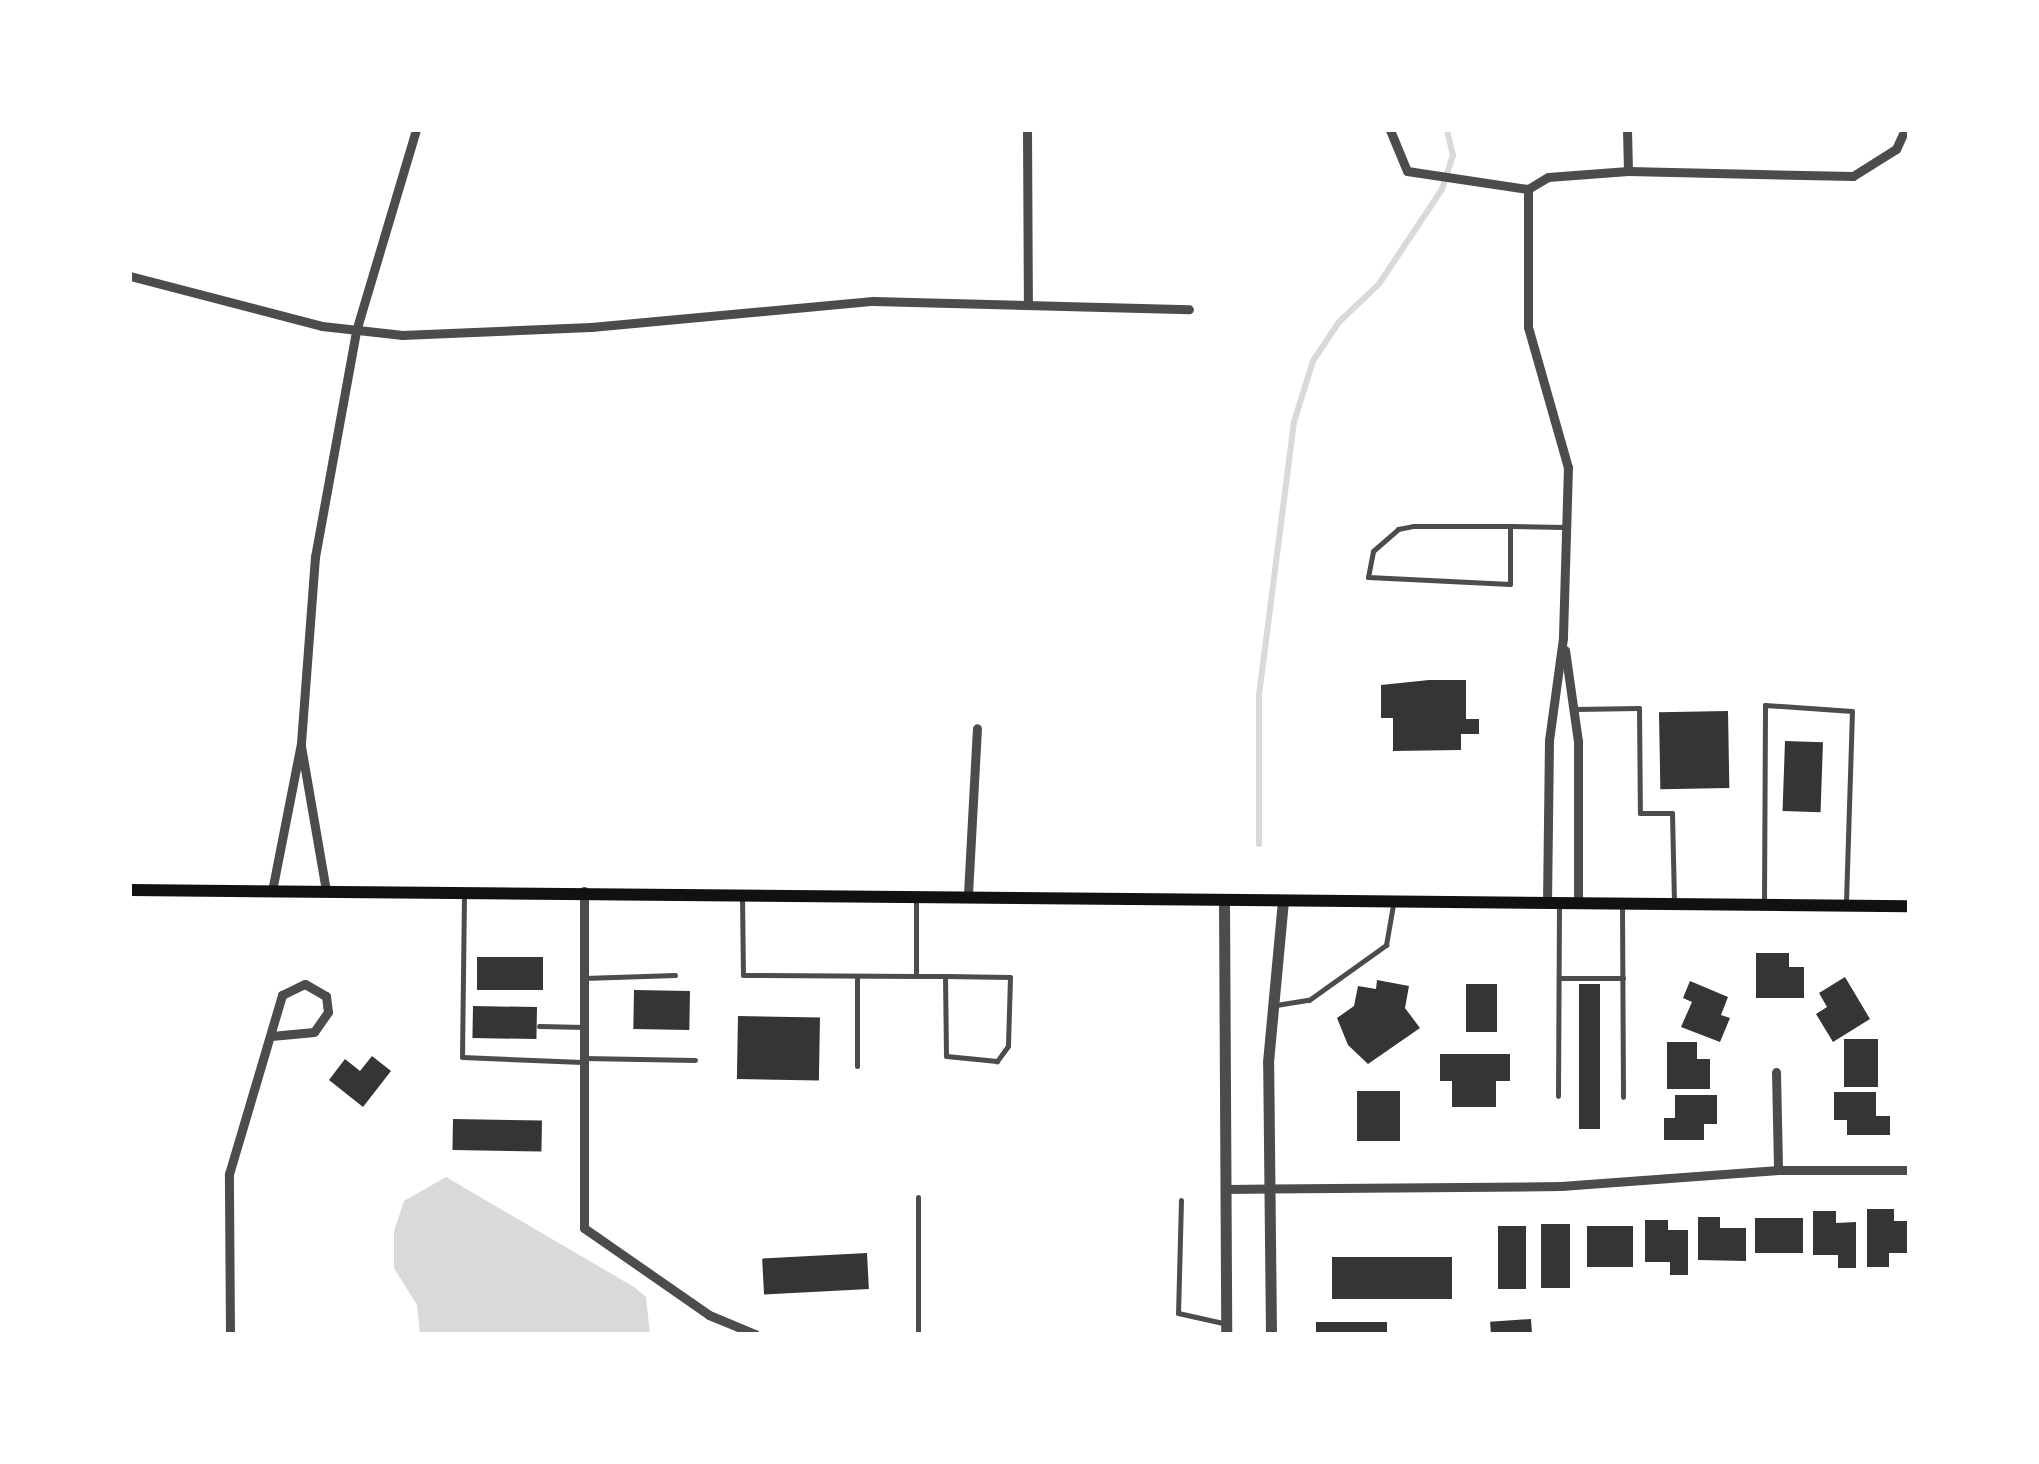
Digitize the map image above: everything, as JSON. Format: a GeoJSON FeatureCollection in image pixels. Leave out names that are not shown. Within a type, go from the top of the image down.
{"type":"FeatureCollection","features":[{"type":"Feature","properties":{"kind":"main road"},"geometry":{"type":"LineString","coordinates":[[130,890],[968,894],[1909,906]]}},
{"type":"Feature","properties":{"kind":"street"},"geometry":{"type":"LineString","coordinates":[[272,890],[301,743],[315,557],[356,332],[386,250],[416,130]]}},
{"type":"Feature","properties":{"kind":"street"},"geometry":{"type":"LineString","coordinates":[[1027,130],[1028,303]]}},
{"type":"Feature","properties":{"kind":"street"},"geometry":{"type":"LineString","coordinates":[[1390,130],[1407,171],[1528,189],[1548,177],[1628,171],[1853,176],[1896,149],[1904,130]]}},
{"type":"Feature","properties":{"kind":"street"},"geometry":{"type":"LineString","coordinates":[[1627,130],[1628,171]]}},
{"type":"Feature","properties":{"kind":"street"},"geometry":{"type":"LineString","coordinates":[[1528,189],[1528,326],[1568,467],[1564,638],[1549,740],[1553,902]]}},
{"type":"Feature","properties":{"kind":"street"},"geometry":{"type":"LineString","coordinates":[[130,276],[356,332],[591,327],[855,302],[1028,303],[1188,310]]}},
{"type":"Feature","properties":{"kind":"street"},"geometry":{"type":"LineString","coordinates":[[1564,638],[1576,708],[1578,902]]}},
{"type":"Feature","properties":{"kind":"street"},"geometry":{"type":"LineString","coordinates":[[968,894],[977,728]]}},
{"type":"Feature","properties":{"kind":"street"},"geometry":{"type":"LineString","coordinates":[[301,743],[326,891]]}},
{"type":"Feature","properties":{"kind":"street"},"geometry":{"type":"LineString","coordinates":[[584,892],[584,1228],[709,1315],[755,1334]]}},
{"type":"Feature","properties":{"kind":"street"},"geometry":{"type":"LineString","coordinates":[[1224,900],[1226,1328]]}},
{"type":"Feature","properties":{"kind":"street"},"geometry":{"type":"LineString","coordinates":[[1271,1334],[1273,1005],[1283,901]]}},
{"type":"Feature","properties":{"kind":"street"},"geometry":{"type":"LineString","coordinates":[[230,1334],[229,1174],[282,995],[306,984],[326,996],[328,1012],[314,1032],[271,1036]]}},
{"type":"Feature","properties":{"kind":"street"},"geometry":{"type":"LineString","coordinates":[[1776,1072],[1778,1170]]}},
{"type":"Feature","properties":{"kind":"street"},"geometry":{"type":"LineString","coordinates":[[1226,1189],[1561,1186],[1778,1170],[1909,1170]]}},
{"type":"Feature","properties":{"kind":"lane"},"geometry":{"type":"LineString","coordinates":[[1510,526],[1510,584],[1368,577],[1373,550],[1398,528],[1510,526],[1567,527]]}},
{"type":"Feature","properties":{"kind":"lane"},"geometry":{"type":"LineString","coordinates":[[1764,904],[1766,705],[1852,711],[1846,905]]}},
{"type":"Feature","properties":{"kind":"lane"},"geometry":{"type":"LineString","coordinates":[[1576,708],[1638,708],[1640,814],[1672,814],[1674,902]]}},
{"type":"Feature","properties":{"kind":"lane"},"geometry":{"type":"LineString","coordinates":[[464,891],[462,1057],[696,1060]]}},
{"type":"Feature","properties":{"kind":"lane"},"geometry":{"type":"LineString","coordinates":[[742,892],[743,974],[856,976],[945,976],[1010,977],[1008,1046],[998,1061],[946,1056],[945,976]]}},
{"type":"Feature","properties":{"kind":"lane"},"geometry":{"type":"LineString","coordinates":[[916,894],[916,976]]}},
{"type":"Feature","properties":{"kind":"lane"},"geometry":{"type":"LineString","coordinates":[[1273,1005],[1309,1000],[1386,945],[1394,901]]}},
{"type":"Feature","properties":{"kind":"lane"},"geometry":{"type":"LineString","coordinates":[[1553,902],[1558,978],[1558,1096]]}},
{"type":"Feature","properties":{"kind":"lane"},"geometry":{"type":"LineString","coordinates":[[1622,902],[1623,1097]]}},
{"type":"Feature","properties":{"kind":"lane"},"geometry":{"type":"LineString","coordinates":[[584,978],[675,975]]}},
{"type":"Feature","properties":{"kind":"lane"},"geometry":{"type":"LineString","coordinates":[[856,976],[857,1066]]}},
{"type":"Feature","properties":{"kind":"lane"},"geometry":{"type":"LineString","coordinates":[[1558,978],[1623,978]]}},
{"type":"Feature","properties":{"kind":"lane"},"geometry":{"type":"LineString","coordinates":[[539,1026],[584,1027]]}},
{"type":"Feature","properties":{"kind":"lane"},"geometry":{"type":"LineString","coordinates":[[918,1197],[918,1334]]}},
{"type":"Feature","properties":{"kind":"lane"},"geometry":{"type":"LineString","coordinates":[[1181,1200],[1178,1313],[1226,1328]]}},
{"type":"Feature","properties":{"kind":"shaded area"},"geometry":{"type":"Polygon","coordinates":[[[446,1177],[634,1287],[646,1297],[650,1334],[420,1334],[417,1305],[394,1268],[394,1231],[404,1201],[446,1177]]]}},
{"type":"Feature","properties":{"kind":"building"},"geometry":{"type":"Polygon","coordinates":[[[1466,680],[1466,719],[1479,719],[1479,734],[1461,734],[1461,750],[1393,751],[1393,718],[1381,718],[1381,685],[1466,680]]]}},
{"type":"Feature","properties":{"kind":"building"},"geometry":{"type":"Polygon","coordinates":[[[1728,711],[1729,788],[1660,789],[1659,712],[1728,711]]]}},
{"type":"Feature","properties":{"kind":"building"},"geometry":{"type":"Polygon","coordinates":[[[1785,741],[1823,742],[1821,812],[1783,811],[1785,741]]]}},
{"type":"Feature","properties":{"kind":"building"},"geometry":{"type":"Polygon","coordinates":[[[1756,953],[1789,953],[1789,967],[1804,967],[1804,998],[1756,998],[1756,953]]]}},
{"type":"Feature","properties":{"kind":"building"},"geometry":{"type":"Polygon","coordinates":[[[477,957],[543,957],[543,990],[477,990],[477,957]]]}},
{"type":"Feature","properties":{"kind":"building"},"geometry":{"type":"Polygon","coordinates":[[[1845,977],[1870,1019],[1833,1042],[1816,1014],[1827,1007],[1819,993],[1845,977]]]}},
{"type":"Feature","properties":{"kind":"building"},"geometry":{"type":"Polygon","coordinates":[[[1377,980],[1409,986],[1405,1008],[1420,1028],[1368,1064],[1348,1045],[1337,1018],[1354,1006],[1358,986],[1376,989],[1377,980]]]}},
{"type":"Feature","properties":{"kind":"building"},"geometry":{"type":"Polygon","coordinates":[[[1690,981],[1728,997],[1721,1015],[1730,1018],[1720,1042],[1681,1027],[1692,1002],[1683,998],[1690,981]]]}},
{"type":"Feature","properties":{"kind":"building"},"geometry":{"type":"Polygon","coordinates":[[[1466,984],[1497,984],[1497,1032],[1466,1032],[1466,984]]]}},
{"type":"Feature","properties":{"kind":"building"},"geometry":{"type":"Polygon","coordinates":[[[1579,984],[1600,984],[1600,1129],[1579,1129],[1579,984]]]}},
{"type":"Feature","properties":{"kind":"building"},"geometry":{"type":"Polygon","coordinates":[[[634,990],[690,991],[689,1030],[633,1029],[634,990]]]}},
{"type":"Feature","properties":{"kind":"building"},"geometry":{"type":"Polygon","coordinates":[[[473,1006],[537,1007],[536,1039],[472,1038],[473,1006]]]}},
{"type":"Feature","properties":{"kind":"building"},"geometry":{"type":"Polygon","coordinates":[[[738,1016],[820,1017],[819,1080],[737,1079],[738,1016]]]}},
{"type":"Feature","properties":{"kind":"building"},"geometry":{"type":"Polygon","coordinates":[[[1844,1039],[1878,1039],[1878,1087],[1844,1087],[1844,1039]]]}},
{"type":"Feature","properties":{"kind":"building"},"geometry":{"type":"Polygon","coordinates":[[[1667,1042],[1697,1042],[1697,1059],[1710,1059],[1710,1089],[1667,1089],[1667,1042]]]}},
{"type":"Feature","properties":{"kind":"building"},"geometry":{"type":"Polygon","coordinates":[[[1440,1054],[1510,1054],[1510,1081],[1496,1081],[1496,1107],[1452,1107],[1452,1081],[1440,1081],[1440,1054]]]}},
{"type":"Feature","properties":{"kind":"building"},"geometry":{"type":"Polygon","coordinates":[[[372,1056],[391,1071],[363,1107],[329,1080],[345,1059],[360,1071],[372,1056]]]}},
{"type":"Feature","properties":{"kind":"building"},"geometry":{"type":"Polygon","coordinates":[[[1357,1091],[1400,1091],[1400,1141],[1357,1141],[1357,1091]]]}},
{"type":"Feature","properties":{"kind":"building"},"geometry":{"type":"Polygon","coordinates":[[[1834,1092],[1876,1092],[1876,1116],[1890,1116],[1890,1135],[1847,1135],[1847,1120],[1834,1120],[1834,1092]]]}},
{"type":"Feature","properties":{"kind":"building"},"geometry":{"type":"Polygon","coordinates":[[[1675,1095],[1717,1095],[1717,1124],[1704,1124],[1704,1140],[1664,1140],[1664,1118],[1675,1118],[1675,1095]]]}},
{"type":"Feature","properties":{"kind":"building"},"geometry":{"type":"Polygon","coordinates":[[[453,1119],[542,1121],[541,1152],[452,1150],[453,1119]]]}},
{"type":"Feature","properties":{"kind":"building"},"geometry":{"type":"Polygon","coordinates":[[[1867,1209],[1894,1209],[1894,1221],[1909,1221],[1909,1253],[1889,1253],[1889,1267],[1867,1267],[1867,1209]]]}},
{"type":"Feature","properties":{"kind":"building"},"geometry":{"type":"Polygon","coordinates":[[[1813,1211],[1836,1211],[1836,1223],[1856,1222],[1856,1268],[1838,1268],[1838,1255],[1813,1255],[1813,1211]]]}},
{"type":"Feature","properties":{"kind":"building"},"geometry":{"type":"Polygon","coordinates":[[[1698,1217],[1720,1217],[1720,1228],[1746,1228],[1746,1261],[1698,1260],[1698,1217]]]}},
{"type":"Feature","properties":{"kind":"building"},"geometry":{"type":"Polygon","coordinates":[[[1755,1218],[1803,1218],[1803,1253],[1755,1253],[1755,1218]]]}},
{"type":"Feature","properties":{"kind":"building"},"geometry":{"type":"Polygon","coordinates":[[[1645,1220],[1668,1220],[1668,1230],[1688,1230],[1688,1275],[1670,1275],[1670,1262],[1645,1262],[1645,1220]]]}},
{"type":"Feature","properties":{"kind":"building"},"geometry":{"type":"Polygon","coordinates":[[[1541,1224],[1570,1224],[1570,1288],[1541,1288],[1541,1224]]]}},
{"type":"Feature","properties":{"kind":"building"},"geometry":{"type":"Polygon","coordinates":[[[1498,1226],[1526,1226],[1526,1289],[1498,1289],[1498,1226]]]}},
{"type":"Feature","properties":{"kind":"building"},"geometry":{"type":"Polygon","coordinates":[[[1587,1226],[1633,1226],[1633,1267],[1587,1267],[1587,1226]]]}},
{"type":"Feature","properties":{"kind":"building"},"geometry":{"type":"Polygon","coordinates":[[[867,1253],[869,1289],[764,1294],[762,1258],[867,1253]]]}},
{"type":"Feature","properties":{"kind":"building"},"geometry":{"type":"Polygon","coordinates":[[[1332,1257],[1452,1257],[1452,1299],[1332,1299],[1332,1257]]]}},
{"type":"Feature","properties":{"kind":"building"},"geometry":{"type":"Polygon","coordinates":[[[1531,1319],[1532,1334],[1491,1334],[1490,1322],[1531,1319]]]}},
{"type":"Feature","properties":{"kind":"building"},"geometry":{"type":"Polygon","coordinates":[[[1316,1322],[1387,1322],[1387,1334],[1316,1334],[1316,1322]]]}},
{"type":"Feature","properties":{"kind":"waterway"},"geometry":{"type":"LineString","coordinates":[[1259,844],[1259,695],[1294,422],[1313,361],[1339,322],[1379,284],[1442,189],[1453,156],[1447,130]]}}]}
